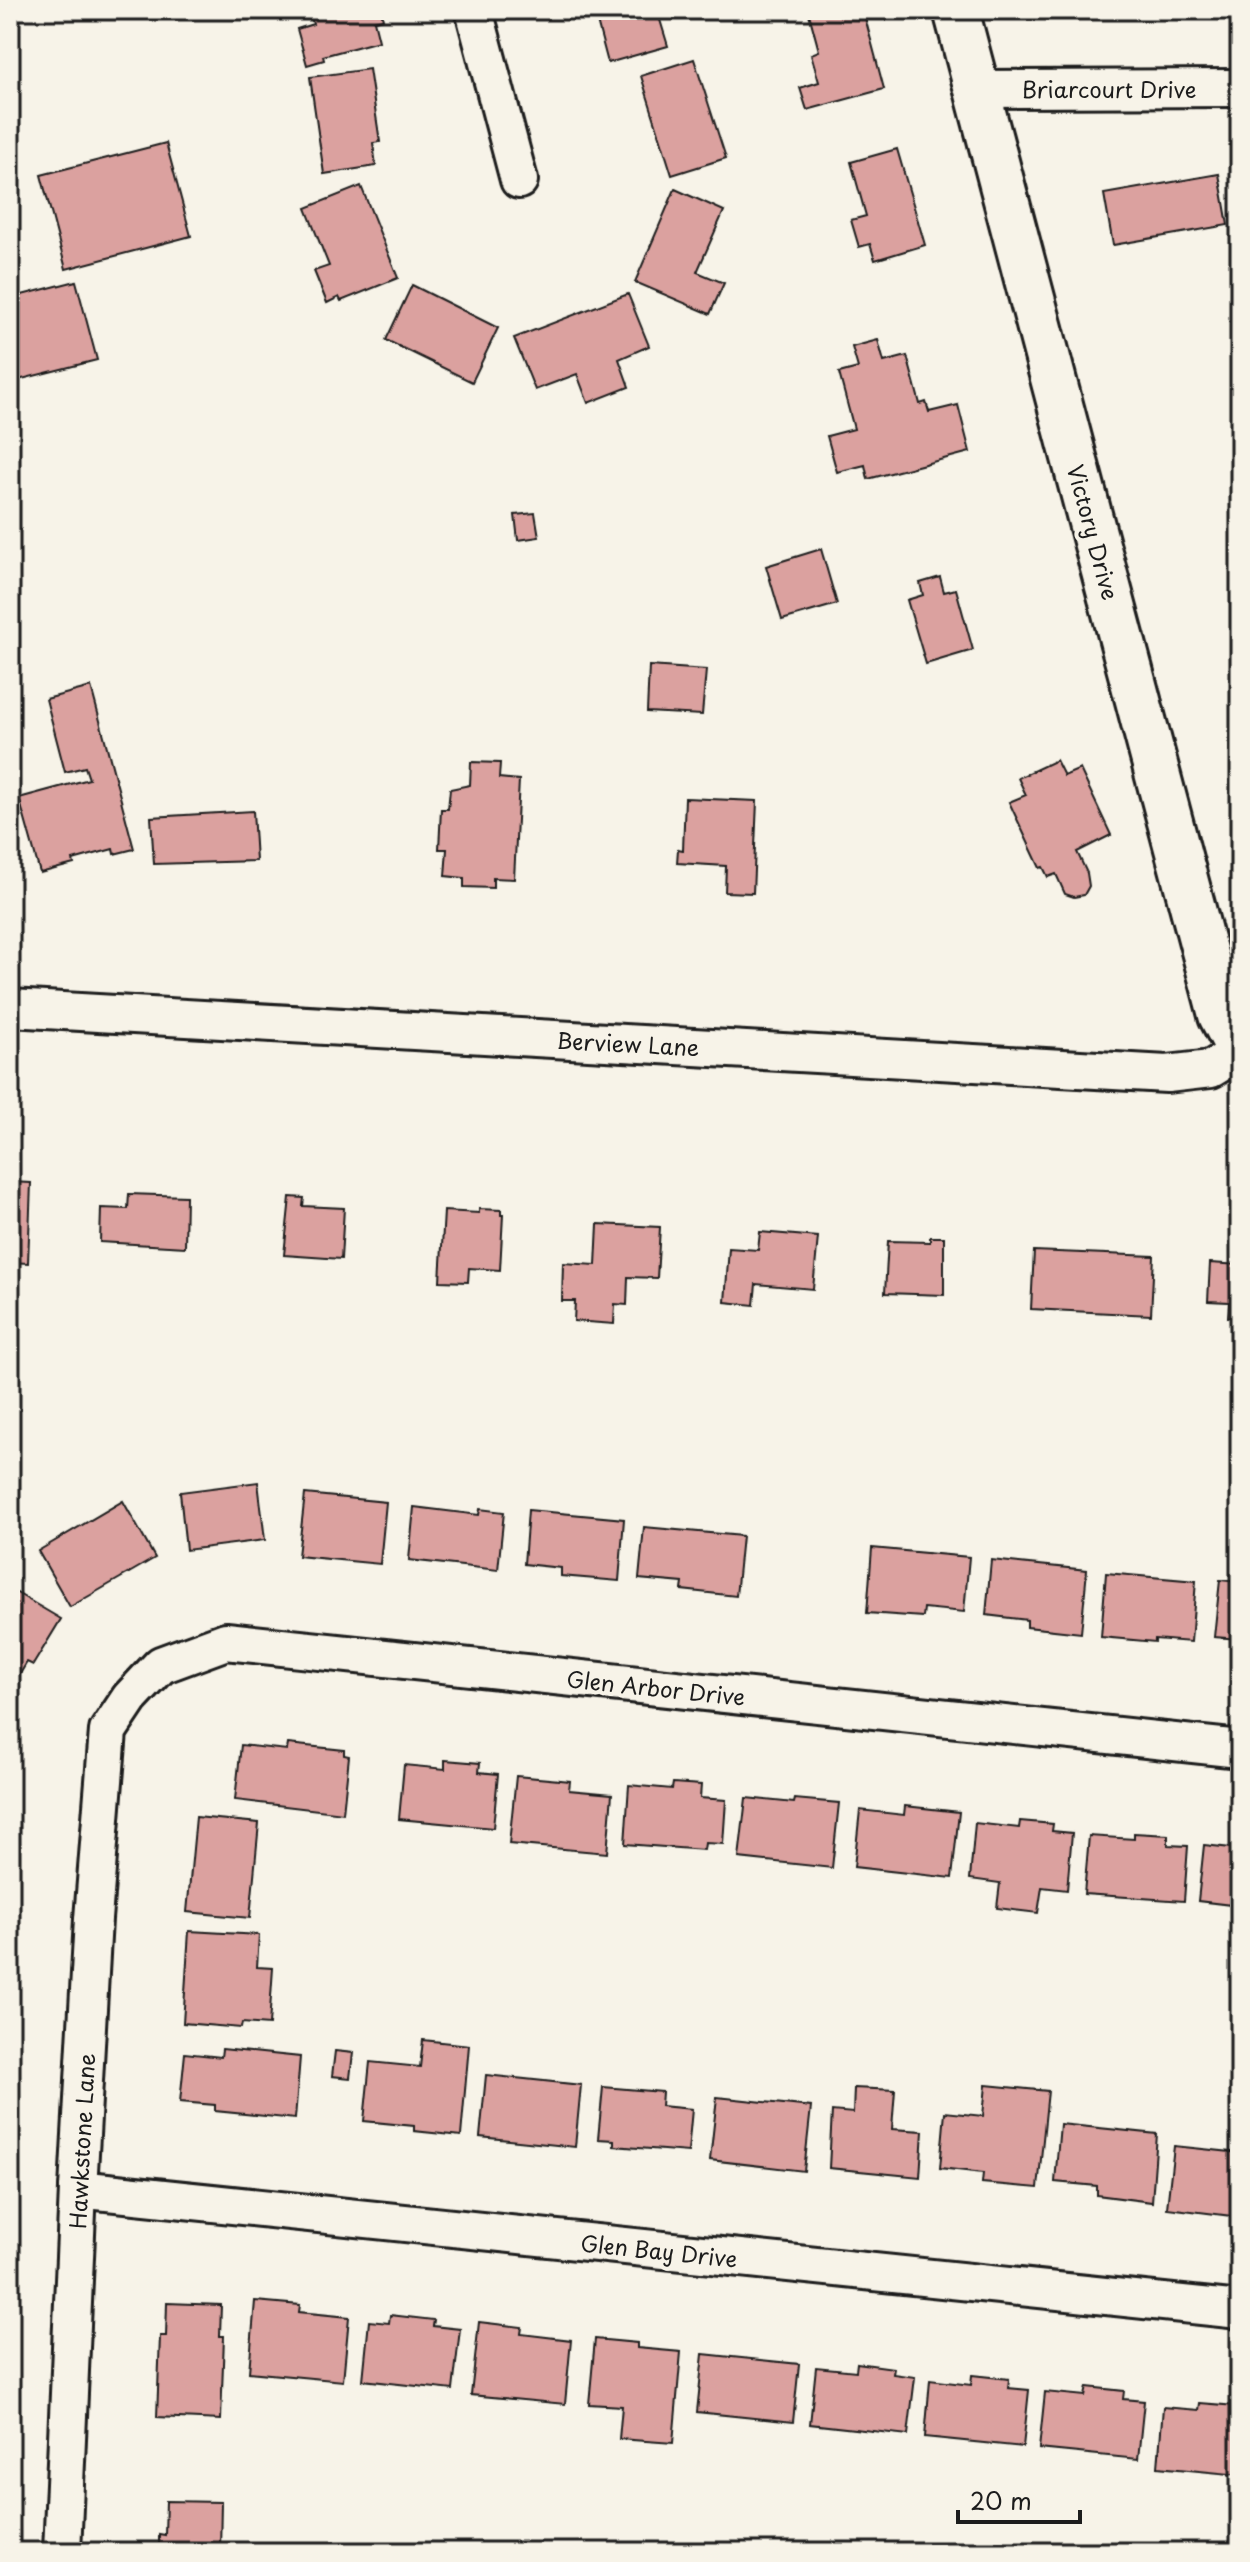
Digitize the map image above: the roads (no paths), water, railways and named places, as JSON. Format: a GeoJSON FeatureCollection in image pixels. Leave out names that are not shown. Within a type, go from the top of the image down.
{"type":"FeatureCollection","features":[{"type":"Feature","properties":{"kind":"street"},"geometry":{"type":"LineString","coordinates":[[474,10],[519,180]]}},
{"type":"Feature","properties":{"kind":"street","name":"Victory Drive"},"geometry":{"type":"LineString","coordinates":[[956,10],[1221,1015],[1240,1051]]}},
{"type":"Feature","properties":{"kind":"street","name":"Briarcourt Drive"},"geometry":{"type":"LineString","coordinates":[[977,89],[1240,88]]}},
{"type":"Feature","properties":{"kind":"street","name":"Berview Lane"},"geometry":{"type":"LineString","coordinates":[[10,1008],[1167,1074],[1211,1069],[1240,1051]]}},
{"type":"Feature","properties":{"kind":"street","name":"Glen Arbor Drive"},"geometry":{"type":"LineString","coordinates":[[108,1731],[130,1698],[161,1665],[226,1641],[1240,1749]]}},
{"type":"Feature","properties":{"kind":"street","name":"Hawkstone Lane"},"geometry":{"type":"LineString","coordinates":[[62,2552],[93,1919],[108,1731]]}},
{"type":"Feature","properties":{"kind":"street","name":"Glen Bay Drive"},"geometry":{"type":"LineString","coordinates":[[78,2189],[1240,2310]]}}]}
